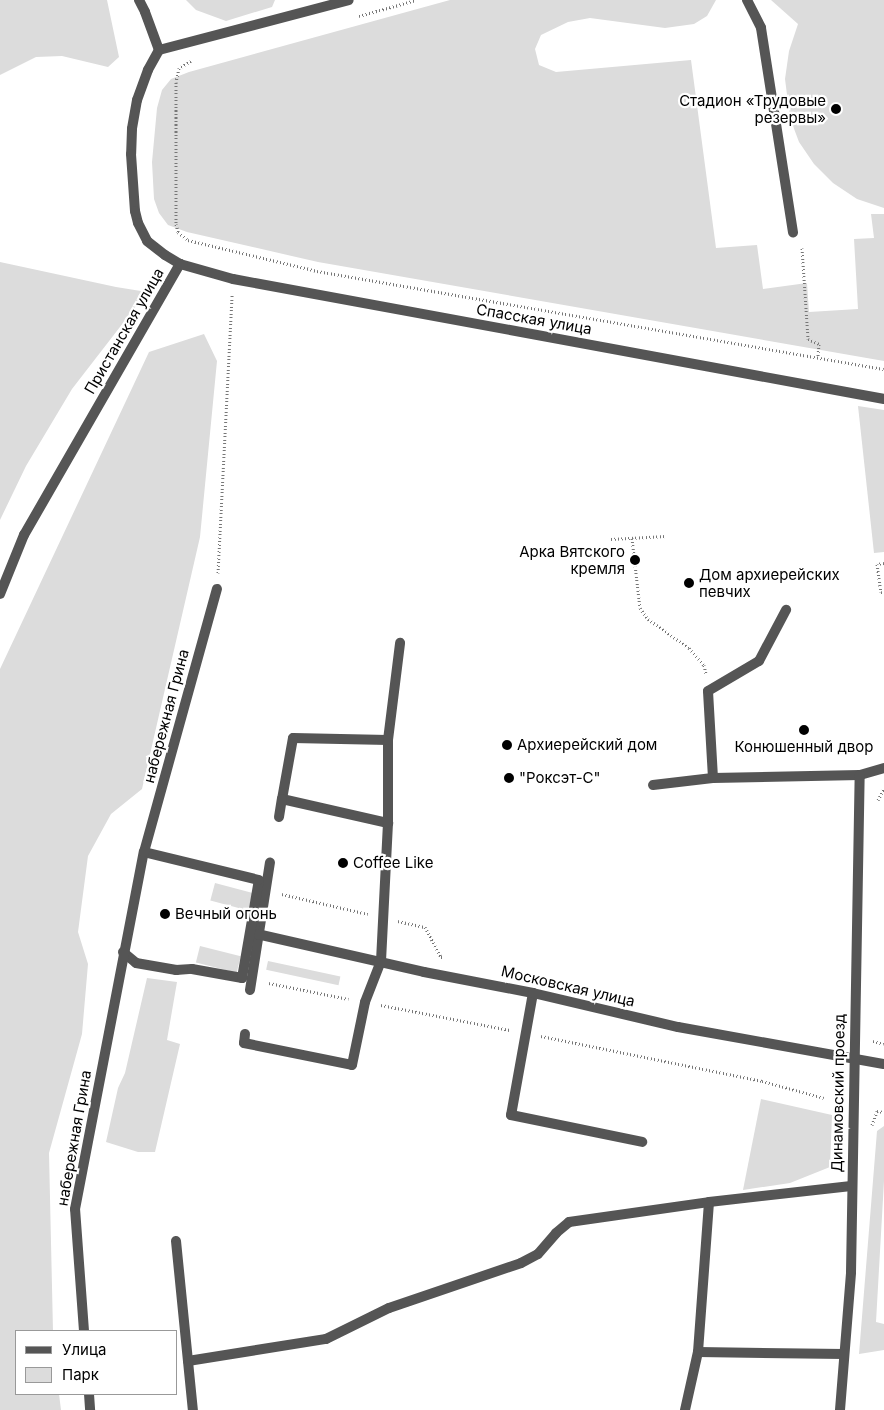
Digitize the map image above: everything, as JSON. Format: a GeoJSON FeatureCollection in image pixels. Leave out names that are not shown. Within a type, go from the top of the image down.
{"type":"FeatureCollection","features":[{"type":"Feature","properties":{"kind":"street"},"geometry":{"type":"LineString","coordinates":[[139,0],[159,50],[322,4],[349,0]]}},
{"type":"Feature","properties":{"kind":"street"},"geometry":{"type":"LineString","coordinates":[[747,0],[761,28],[793,233]]}},
{"type":"Feature","properties":{"kind":"street","name":"Пристанская улица"},"geometry":{"type":"LineString","coordinates":[[0,594],[24,535],[180,264],[147,241],[138,223],[134,196],[131,154],[137,100],[148,70],[159,50]]}},
{"type":"Feature","properties":{"kind":"street","name":"Спасская улица"},"geometry":{"type":"LineString","coordinates":[[180,264],[233,279],[884,399]]}},
{"type":"Feature","properties":{"kind":"street","name":"набережная Грина"},"geometry":{"type":"LineString","coordinates":[[84,1330],[75,1209],[123,952],[144,852],[217,589]]}},
{"type":"Feature","properties":{"kind":"street"},"geometry":{"type":"LineString","coordinates":[[713,778],[708,691],[759,661],[786,610]]}},
{"type":"Feature","properties":{"kind":"street"},"geometry":{"type":"LineString","coordinates":[[245,1034],[244,1043],[352,1065],[366,1002],[381,961],[388,823],[388,740],[400,643]]}},
{"type":"Feature","properties":{"kind":"street"},"geometry":{"type":"LineString","coordinates":[[278,817],[293,738],[388,740]]}},
{"type":"Feature","properties":{"kind":"street"},"geometry":{"type":"LineString","coordinates":[[653,785],[713,778],[860,776],[884,768]]}},
{"type":"Feature","properties":{"kind":"street","name":"Динамовский проезд"},"geometry":{"type":"LineString","coordinates":[[840,1410],[851,1272],[851,1186],[860,776]]}},
{"type":"Feature","properties":{"kind":"street"},"geometry":{"type":"LineString","coordinates":[[282,798],[388,823]]}},
{"type":"Feature","properties":{"kind":"street"},"geometry":{"type":"LineString","coordinates":[[123,952],[136,963],[176,970],[192,969],[242,978],[259,880],[144,852]]}},
{"type":"Feature","properties":{"kind":"street"},"geometry":{"type":"LineString","coordinates":[[250,990],[257,934],[270,863]]}},
{"type":"Feature","properties":{"kind":"street"},"geometry":{"type":"LineString","coordinates":[[253,923],[257,934]]}},
{"type":"Feature","properties":{"kind":"street","name":"Московская улица"},"geometry":{"type":"LineString","coordinates":[[257,934],[424,972],[533,992],[678,1027],[884,1064]]}},
{"type":"Feature","properties":{"kind":"street"},"geometry":{"type":"LineString","coordinates":[[533,992],[511,1115],[642,1142]]}},
{"type":"Feature","properties":{"kind":"street"},"geometry":{"type":"LineString","coordinates":[[188,1361],[326,1339],[389,1308],[521,1263],[538,1254],[556,1233],[569,1222],[709,1202],[851,1186]]}},
{"type":"Feature","properties":{"kind":"street"},"geometry":{"type":"LineString","coordinates":[[685,1410],[698,1352],[709,1202]]}},
{"type":"Feature","properties":{"kind":"street"},"geometry":{"type":"LineString","coordinates":[[176,1241],[193,1410]]}},
{"type":"Feature","properties":{"kind":"street"},"geometry":{"type":"LineString","coordinates":[[698,1352],[844,1354]]}},
{"type":"Feature","properties":{"kind":"street"},"geometry":{"type":"LineString","coordinates":[[89,1395],[90,1410]]}},
{"type":"Feature","properties":{"kind":"path"},"geometry":{"type":"LineString","coordinates":[[350,18],[416,0]]}},
{"type":"Feature","properties":{"kind":"path"},"geometry":{"type":"LineString","coordinates":[[198,59],[178,68],[176,82],[176,224],[178,232],[188,240],[317,271],[818,356],[884,369]]}},
{"type":"Feature","properties":{"kind":"path"},"geometry":{"type":"LineString","coordinates":[[793,233],[802,242],[808,338],[819,344],[818,356]]}},
{"type":"Feature","properties":{"kind":"path"},"geometry":{"type":"LineString","coordinates":[[217,589],[231,317]]}},
{"type":"Feature","properties":{"kind":"path"},"geometry":{"type":"LineString","coordinates":[[611,539],[666,536]]}},
{"type":"Feature","properties":{"kind":"path"},"geometry":{"type":"LineString","coordinates":[[632,538],[640,608],[648,619],[689,648],[704,665],[708,691]]}},
{"type":"Feature","properties":{"kind":"path"},"geometry":{"type":"LineString","coordinates":[[884,563],[877,564],[881,592],[884,593]]}},
{"type":"Feature","properties":{"kind":"path"},"geometry":{"type":"LineString","coordinates":[[265,890],[426,927],[441,957],[450,959]]}},
{"type":"Feature","properties":{"kind":"path"},"geometry":{"type":"LineString","coordinates":[[873,1042],[884,1044]]}},
{"type":"Feature","properties":{"kind":"path"},"geometry":{"type":"LineString","coordinates":[[877,1111],[884,1112]]}},
{"type":"Feature","properties":{"kind":"green space"},"geometry":{"type":"Polygon","coordinates":[[[0,0],[107,0],[119,57],[108,67],[62,56],[36,57],[0,75],[0,0]]]}},
{"type":"Feature","properties":{"kind":"green space"},"geometry":{"type":"Polygon","coordinates":[[[186,0],[275,0],[272,7],[226,21],[196,10],[186,0]]]}},
{"type":"Feature","properties":{"kind":"green space"},"geometry":{"type":"Polygon","coordinates":[[[450,0],[716,0],[707,16],[694,24],[665,28],[590,18],[568,22],[541,35],[535,49],[539,65],[556,72],[691,60],[716,248],[757,245],[763,289],[807,283],[809,312],[858,309],[854,239],[874,238],[871,214],[884,214],[884,361],[318,262],[187,232],[168,225],[159,213],[154,199],[152,162],[157,108],[162,90],[171,79],[189,72],[450,0]]]}},
{"type":"Feature","properties":{"kind":"green space","name":"Стадион «Трудовые резервы»"},"geometry":{"type":"Polygon","coordinates":[[[771,0],[884,0],[884,208],[857,199],[833,183],[814,164],[799,142],[790,118],[785,79],[789,51],[798,24],[771,0]]]}},
{"type":"Feature","properties":{"kind":"green space"},"geometry":{"type":"Polygon","coordinates":[[[0,262],[147,292],[72,389],[26,466],[0,520],[0,262]]]}},
{"type":"Feature","properties":{"kind":"green space"},"geometry":{"type":"Polygon","coordinates":[[[204,334],[217,361],[200,537],[142,789],[111,814],[88,856],[78,932],[88,964],[82,1034],[49,1153],[53,1330],[15,1330],[15,1395],[59,1395],[61,1410],[0,1410],[0,669],[149,352],[204,334]]]}},
{"type":"Feature","properties":{"kind":"green space"},"geometry":{"type":"Polygon","coordinates":[[[858,406],[884,410],[884,552],[874,553],[858,406]]]}},
{"type":"Feature","properties":{"kind":"green space"},"geometry":{"type":"Polygon","coordinates":[[[215,883],[253,893],[248,910],[210,900],[215,883]]]}},
{"type":"Feature","properties":{"kind":"green space"},"geometry":{"type":"Polygon","coordinates":[[[200,946],[241,956],[237,973],[196,962],[200,946]]]}},
{"type":"Feature","properties":{"kind":"green space"},"geometry":{"type":"Polygon","coordinates":[[[268,961],[340,976],[339,985],[266,970],[268,961]]]}},
{"type":"Feature","properties":{"kind":"green space"},"geometry":{"type":"Polygon","coordinates":[[[147,978],[177,982],[167,1040],[180,1044],[155,1152],[138,1152],[106,1142],[118,1088],[125,1073],[147,978]]]}},
{"type":"Feature","properties":{"kind":"green space"},"geometry":{"type":"Polygon","coordinates":[[[761,1099],[832,1115],[830,1167],[790,1183],[743,1190],[761,1099]]]}},
{"type":"Feature","properties":{"kind":"green space"},"geometry":{"type":"Polygon","coordinates":[[[884,1126],[884,1181],[876,1322],[884,1324],[884,1350],[859,1354],[877,1131],[884,1126]]]}},
{"type":"Feature","properties":{"kind":"place","name":"Стадион «Трудовые резервы»"},"geometry":{"type":"Point","coordinates":[836,109]}},
{"type":"Feature","properties":{"kind":"place","name":"Арка Вятского кремля"},"geometry":{"type":"Point","coordinates":[635,560]}},
{"type":"Feature","properties":{"kind":"place","name":"Дом архиерейских певчих"},"geometry":{"type":"Point","coordinates":[689,583]}},
{"type":"Feature","properties":{"kind":"place","name":"Конюшенный двор"},"geometry":{"type":"Point","coordinates":[804,730]}},
{"type":"Feature","properties":{"kind":"place","name":"Архиерейский дом"},"geometry":{"type":"Point","coordinates":[507,745]}},
{"type":"Feature","properties":{"kind":"place","name":"\"Роксэт-С\""},"geometry":{"type":"Point","coordinates":[509,778]}},
{"type":"Feature","properties":{"kind":"place","name":"Coffee Like"},"geometry":{"type":"Point","coordinates":[343,863]}},
{"type":"Feature","properties":{"kind":"place","name":"Вечный огонь"},"geometry":{"type":"Point","coordinates":[165,914]}}]}
